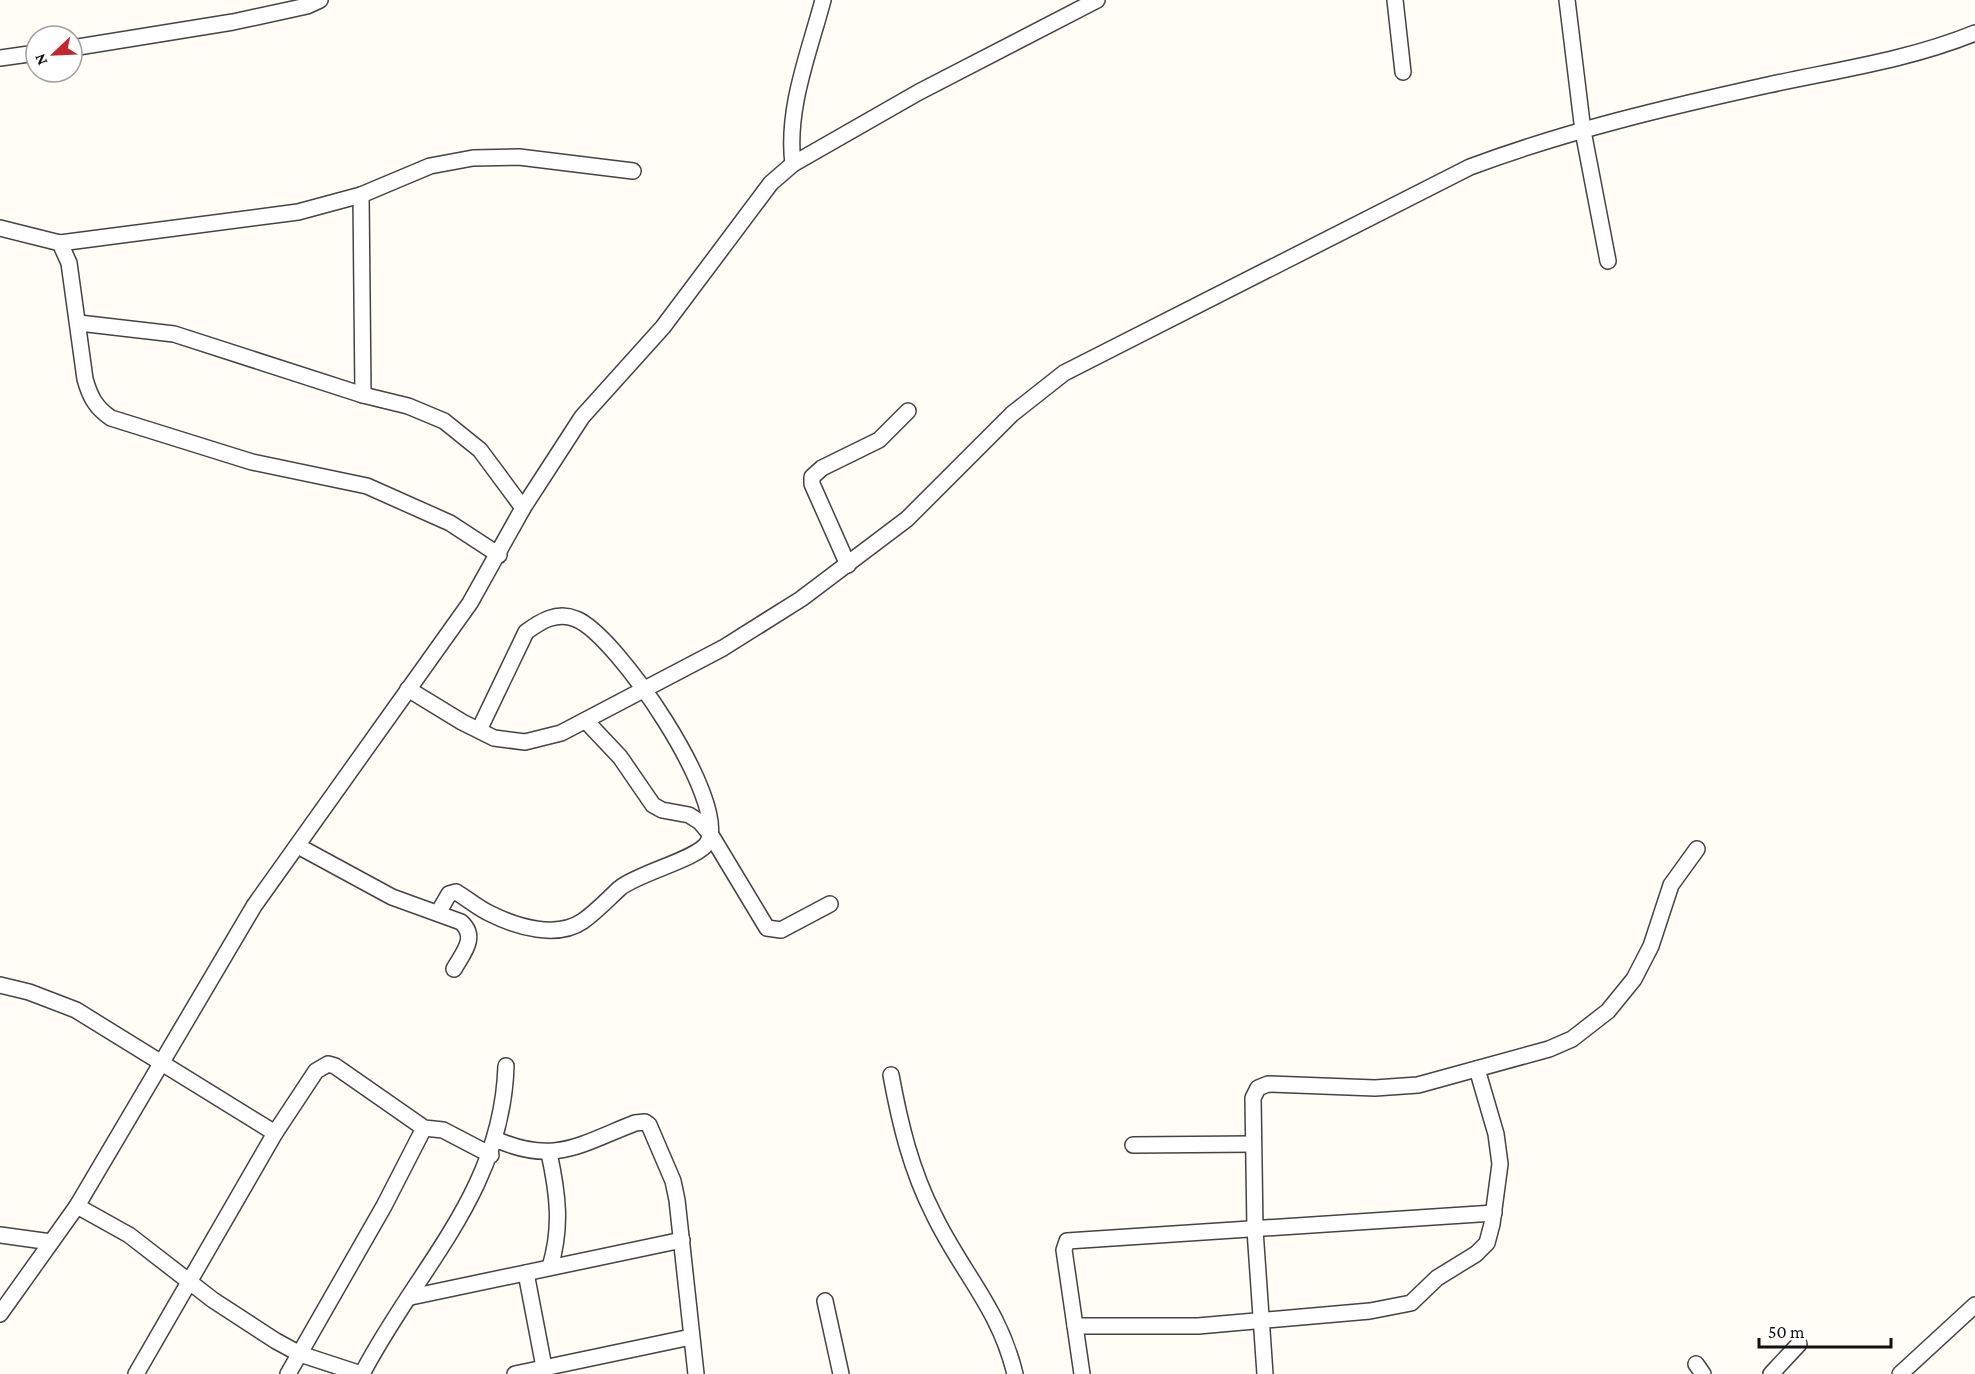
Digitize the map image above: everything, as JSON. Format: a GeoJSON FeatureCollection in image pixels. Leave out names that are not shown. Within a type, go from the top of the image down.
{"type":"FeatureCollection","features":[{"type":"Feature","properties":{"kind":"street"},"geometry":{"type":"LineString","coordinates":[[84,46],[233,22],[307,6],[320,0]]}},
{"type":"Feature","properties":{"kind":"street"},"geometry":{"type":"LineString","coordinates":[[793,164],[790,142],[796,99],[823,0]]}},
{"type":"Feature","properties":{"kind":"street"},"geometry":{"type":"LineString","coordinates":[[0,1314],[77,1206],[254,906],[470,603],[499,555],[523,508],[582,417],[663,327],[754,204],[793,164],[977,60],[1097,0]]}},
{"type":"Feature","properties":{"kind":"street"},"geometry":{"type":"LineString","coordinates":[[1395,0],[1403,72]]}},
{"type":"Feature","properties":{"kind":"street"},"geometry":{"type":"LineString","coordinates":[[1568,0],[1583,131],[1608,261]]}},
{"type":"Feature","properties":{"kind":"street"},"geometry":{"type":"LineString","coordinates":[[408,689],[494,738],[525,742],[561,733],[723,648],[849,565],[907,519],[1012,414],[1064,373],[1470,167],[1524,147],[1707,98],[1919,52],[1975,33]]}},
{"type":"Feature","properties":{"kind":"street"},"geometry":{"type":"LineString","coordinates":[[0,58],[24,55]]}},
{"type":"Feature","properties":{"kind":"street"},"geometry":{"type":"LineString","coordinates":[[0,228],[60,243],[298,212],[361,195],[430,166],[473,158],[519,157],[633,171]]}},
{"type":"Feature","properties":{"kind":"street"},"geometry":{"type":"LineString","coordinates":[[361,195],[363,395]]}},
{"type":"Feature","properties":{"kind":"street"},"geometry":{"type":"LineString","coordinates":[[60,243],[69,263],[85,379],[90,396],[99,410],[111,418],[252,462],[367,486],[450,523],[499,555]]}},
{"type":"Feature","properties":{"kind":"street"},"geometry":{"type":"LineString","coordinates":[[79,323],[174,334],[363,395],[408,406],[444,421],[480,450],[523,508]]}},
{"type":"Feature","properties":{"kind":"street"},"geometry":{"type":"LineString","coordinates":[[849,565],[812,484],[812,477],[822,468],[879,440],[908,411]]}},
{"type":"Feature","properties":{"kind":"street"},"geometry":{"type":"LineString","coordinates":[[438,913],[449,894],[456,892],[489,914],[511,922],[542,929],[571,927],[583,921],[630,880],[696,854],[706,846],[711,835],[708,812],[698,781],[677,741],[645,690],[616,652],[594,631],[576,619],[559,615],[540,621],[526,632],[479,730]]}},
{"type":"Feature","properties":{"kind":"street"},"geometry":{"type":"LineString","coordinates":[[586,721],[620,757],[653,805],[662,810],[689,815],[700,822],[711,835],[767,928],[781,930],[830,904]]}},
{"type":"Feature","properties":{"kind":"street"},"geometry":{"type":"LineString","coordinates":[[298,846],[392,897],[461,922],[469,929],[468,943],[454,969]]}},
{"type":"Feature","properties":{"kind":"street"},"geometry":{"type":"LineString","coordinates":[[1265,1374],[1255,1230],[1253,1098],[1258,1089],[1268,1084],[1375,1088],[1418,1085],[1557,1046],[1590,1027],[1608,1011],[1634,979],[1651,946],[1671,885],[1696,849]]}},
{"type":"Feature","properties":{"kind":"street"},"geometry":{"type":"LineString","coordinates":[[0,985],[28,992],[76,1010],[274,1132]]}},
{"type":"Feature","properties":{"kind":"street"},"geometry":{"type":"LineString","coordinates":[[136,1374],[274,1132],[316,1071],[328,1064],[335,1066],[424,1128],[443,1130],[491,1155]]}},
{"type":"Feature","properties":{"kind":"street"},"geometry":{"type":"LineString","coordinates":[[77,1206],[129,1235],[213,1300],[300,1354],[362,1374],[377,1344],[447,1242],[491,1155],[505,1099],[506,1066]]}},
{"type":"Feature","properties":{"kind":"street"},"geometry":{"type":"LineString","coordinates":[[1075,1326],[1156,1328],[1370,1311],[1411,1303],[1437,1278],[1476,1254],[1487,1243],[1494,1213],[1500,1164],[1496,1134],[1477,1069]]}},
{"type":"Feature","properties":{"kind":"street"},"geometry":{"type":"LineString","coordinates":[[891,1075],[903,1136],[917,1179],[934,1217],[997,1319],[1009,1348],[1015,1374]]}},
{"type":"Feature","properties":{"kind":"street"},"geometry":{"type":"LineString","coordinates":[[495,1139],[519,1150],[549,1153],[635,1123],[645,1122],[673,1181],[682,1240],[696,1374]]}},
{"type":"Feature","properties":{"kind":"street"},"geometry":{"type":"LineString","coordinates":[[288,1374],[384,1206],[424,1128]]}},
{"type":"Feature","properties":{"kind":"street"},"geometry":{"type":"LineString","coordinates":[[1133,1145],[1253,1144]]}},
{"type":"Feature","properties":{"kind":"street"},"geometry":{"type":"LineString","coordinates":[[549,1153],[560,1223],[550,1267]]}},
{"type":"Feature","properties":{"kind":"street"},"geometry":{"type":"LineString","coordinates":[[1082,1374],[1064,1250],[1067,1240],[1255,1230],[1494,1213]]}},
{"type":"Feature","properties":{"kind":"street"},"geometry":{"type":"LineString","coordinates":[[0,1235],[51,1242]]}},
{"type":"Feature","properties":{"kind":"street"},"geometry":{"type":"LineString","coordinates":[[411,1297],[682,1240]]}},
{"type":"Feature","properties":{"kind":"street"},"geometry":{"type":"LineString","coordinates":[[526,1273],[544,1367]]}},
{"type":"Feature","properties":{"kind":"street"},"geometry":{"type":"LineString","coordinates":[[825,1301],[841,1374]]}},
{"type":"Feature","properties":{"kind":"street"},"geometry":{"type":"LineString","coordinates":[[1900,1374],[1975,1305]]}},
{"type":"Feature","properties":{"kind":"street"},"geometry":{"type":"LineString","coordinates":[[515,1374],[691,1337]]}},
{"type":"Feature","properties":{"kind":"street"},"geometry":{"type":"LineString","coordinates":[[1771,1374],[1800,1344]]}}]}
